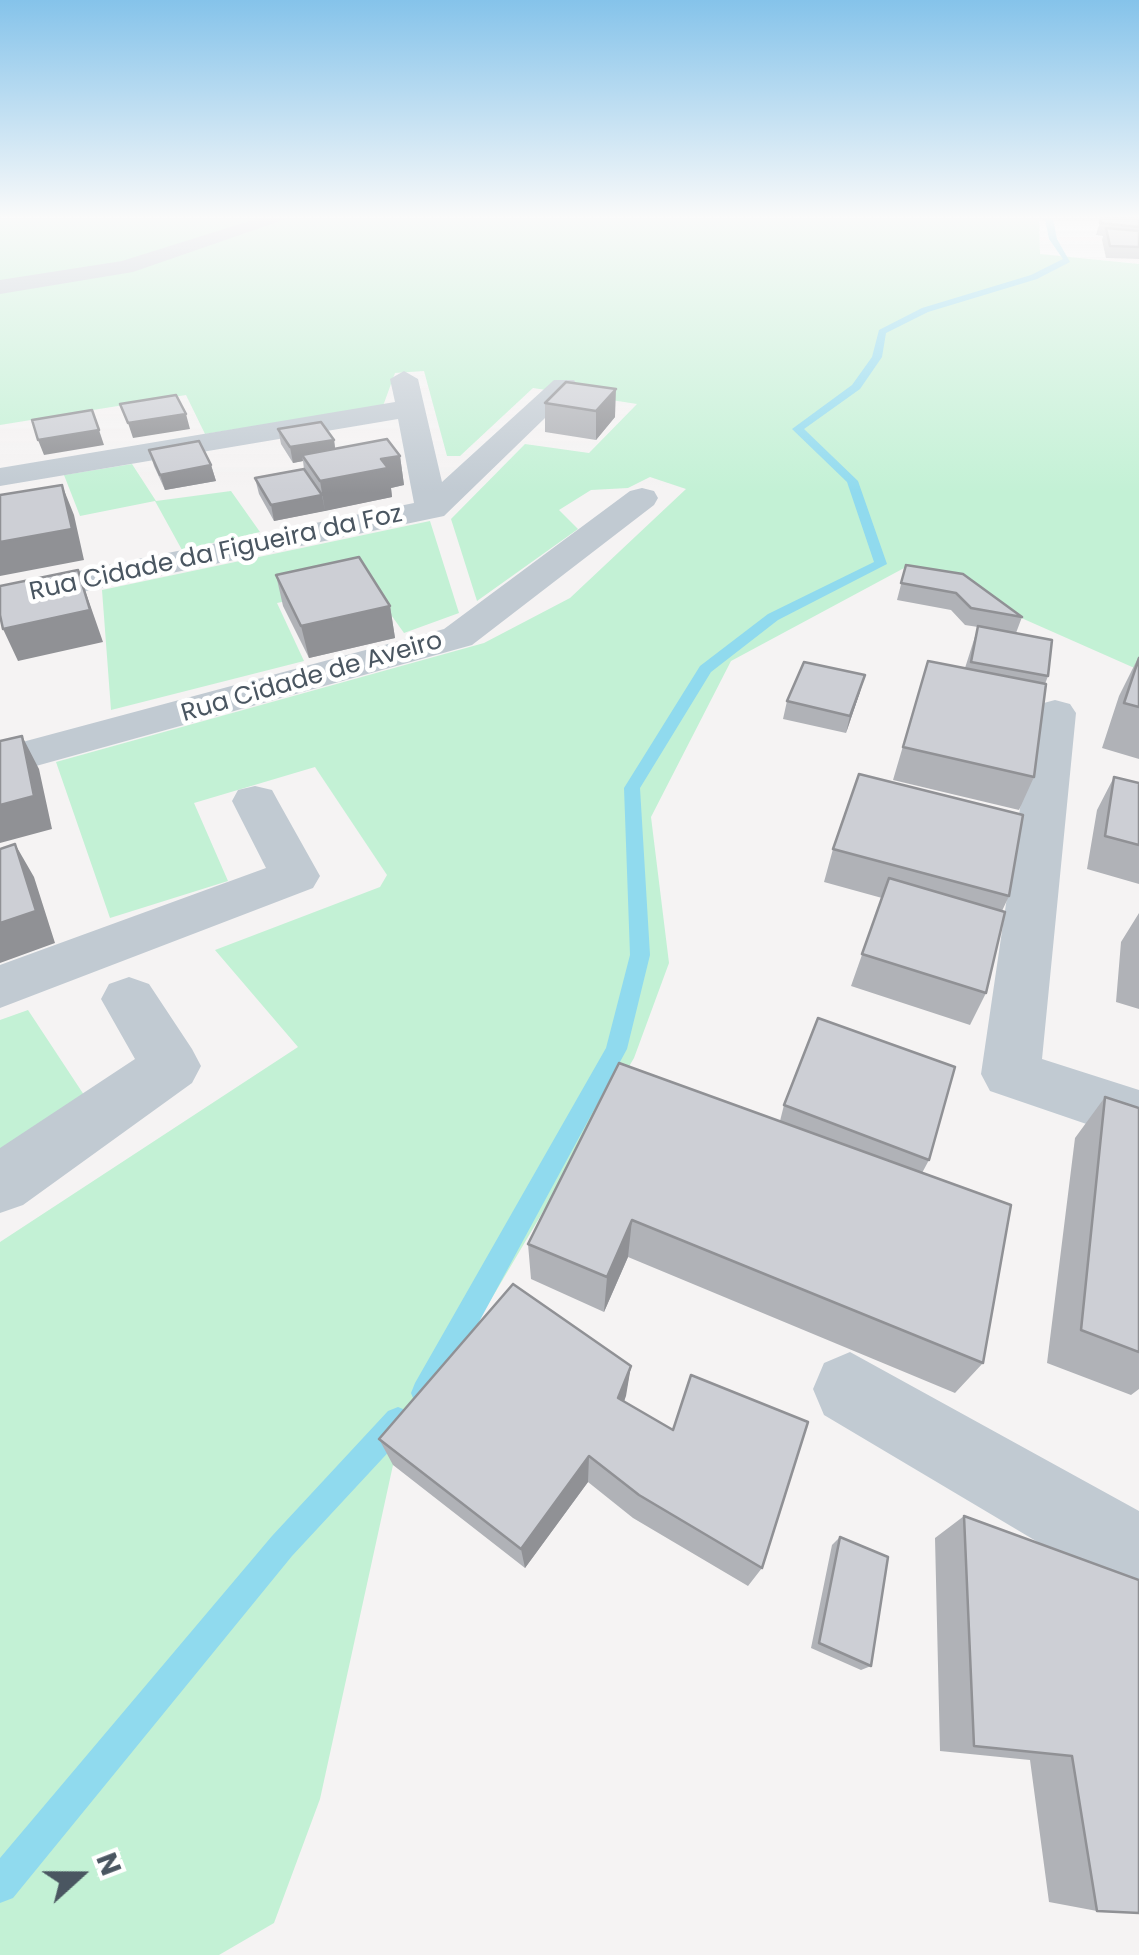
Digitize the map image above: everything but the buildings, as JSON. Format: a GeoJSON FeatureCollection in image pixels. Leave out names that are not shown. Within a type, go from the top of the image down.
{"type":"FeatureCollection","features":[{"type":"Feature","properties":{"kind":"street","name":"Rua Cidade da Figueira da Foz"},"geometry":{"type":"LineString","coordinates":[[0,598],[432,509],[564,386]]}},
{"type":"Feature","properties":{"kind":"street"},"geometry":{"type":"LineString","coordinates":[[0,478],[408,394],[432,509]]}},
{"type":"Feature","properties":{"kind":"street","name":"Rua Cidade de Aveiro"},"geometry":{"type":"LineString","coordinates":[[0,762],[458,637],[642,498]]}},
{"type":"Feature","properties":{"kind":"street"},"geometry":{"type":"LineString","coordinates":[[1054,713],[1012,1074],[1139,1116]]}},
{"type":"Feature","properties":{"kind":"street"},"geometry":{"type":"LineString","coordinates":[[0,986],[295,876],[256,801]]}},
{"type":"Feature","properties":{"kind":"street"},"geometry":{"type":"LineString","coordinates":[[0,1184],[171,1066],[129,999]]}},
{"type":"Feature","properties":{"kind":"street"},"geometry":{"type":"LineString","coordinates":[[850,1389],[1139,1556]]}},
{"type":"Feature","properties":{"kind":"green space"},"geometry":{"type":"Polygon","coordinates":[[[0,310],[1139,310],[1139,670],[906,567],[731,661],[651,817],[669,963],[634,1058],[393,1465],[320,1799],[274,1923],[219,1955],[0,1955],[0,1242],[298,1047],[215,950],[380,887],[387,875],[315,767],[194,803],[228,881],[110,918],[56,762],[484,643],[570,598],[686,489],[650,477],[628,488],[591,490],[559,510],[578,529],[477,601],[451,519],[525,444],[589,453],[637,404],[533,388],[460,456],[447,456],[424,371],[395,373],[383,406],[205,434],[186,395],[0,425],[0,310]]]}},
{"type":"Feature","properties":{"kind":"green space"},"geometry":{"type":"Polygon","coordinates":[[[132,464],[156,501],[231,491],[260,532],[182,550],[155,501],[80,516],[64,475],[132,464]]]}},
{"type":"Feature","properties":{"kind":"green space"},"geometry":{"type":"Polygon","coordinates":[[[430,521],[459,613],[404,633],[369,584],[277,603],[304,661],[111,710],[102,590],[430,521]]]}},
{"type":"Feature","properties":{"kind":"green space"},"geometry":{"type":"Polygon","coordinates":[[[28,1010],[86,1098],[0,1161],[0,1020],[28,1010]]]}},
{"type":"Feature","properties":{"kind":"waterway"},"geometry":{"type":"LineString","coordinates":[[425,1393],[616,1049],[640,955],[632,788],[705,669],[773,617],[881,564],[852,481],[797,429],[856,387],[877,357],[882,332],[925,310]]}},
{"type":"Feature","properties":{"kind":"waterway"},"geometry":{"type":"LineString","coordinates":[[0,1885],[282,1546],[398,1421]]}}]}
